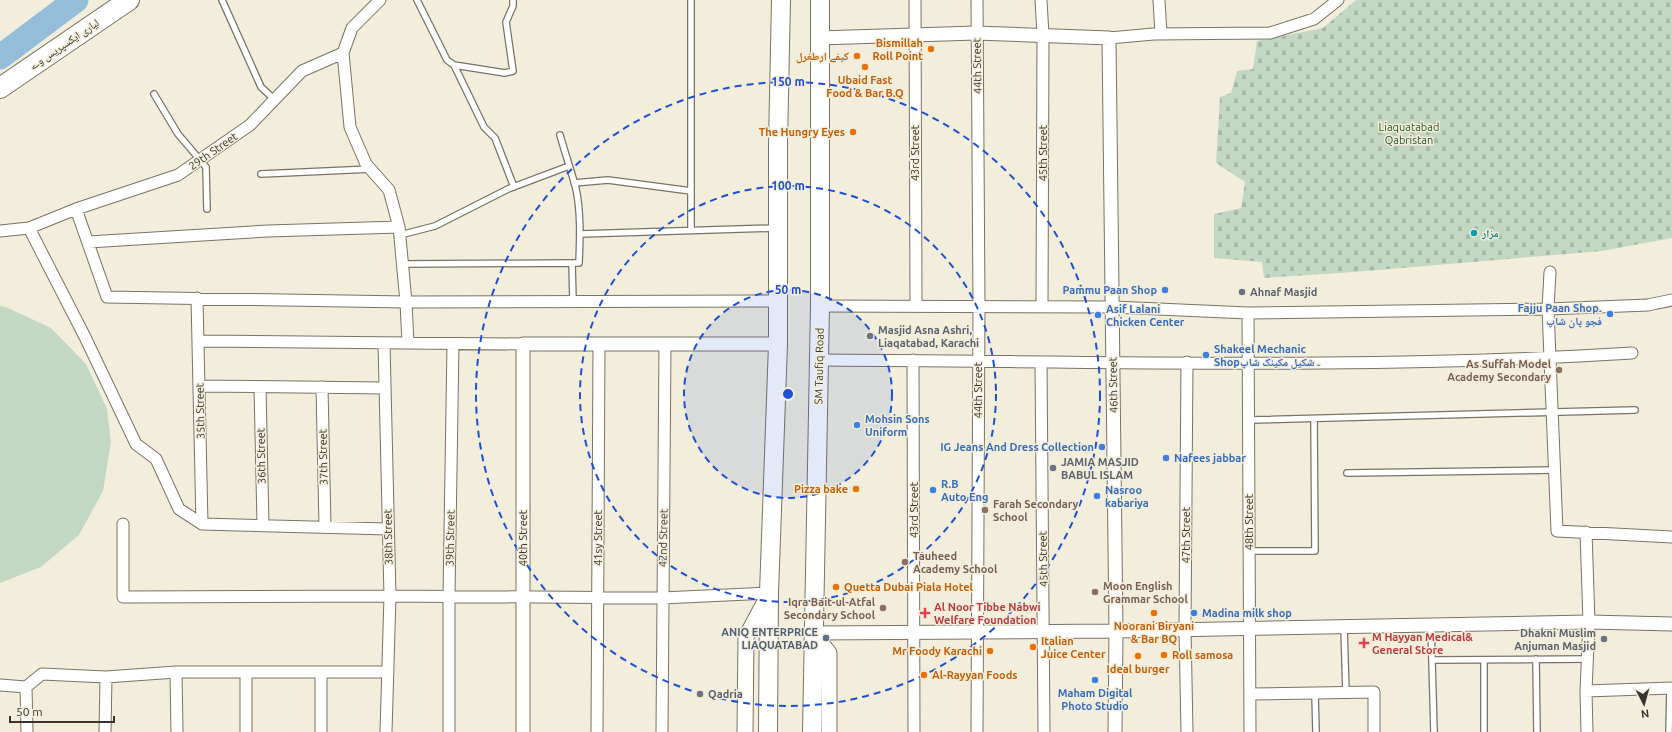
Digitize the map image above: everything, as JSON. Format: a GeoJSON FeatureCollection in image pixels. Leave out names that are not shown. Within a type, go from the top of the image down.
{"type":"FeatureCollection","features":[{"type":"Feature","properties":{"kind":"highway","name":"لیاری ایکسپریس وے"},"geometry":{"type":"LineString","coordinates":[[0,88],[129,0]]}},
{"type":"Feature","properties":{"kind":"highway"},"geometry":{"type":"LineString","coordinates":[[768,732],[769,630],[779,300],[778,135],[781,0]]}},
{"type":"Feature","properties":{"kind":"highway","name":"SM Taufiq Road"},"geometry":{"type":"LineString","coordinates":[[812,732],[820,306],[820,0]]}},
{"type":"Feature","properties":{"kind":"main road"},"geometry":{"type":"LineString","coordinates":[[745,732],[746,637],[770,593]]}},
{"type":"Feature","properties":{"kind":"main road"},"geometry":{"type":"LineString","coordinates":[[813,633],[830,653],[829,732]]}},
{"type":"Feature","properties":{"kind":"street"},"geometry":{"type":"LineString","coordinates":[[380,0],[352,28],[343,53],[350,127],[366,164],[389,190],[399,231],[403,264],[408,343]]}},
{"type":"Feature","properties":{"kind":"street","name":"43rd Street"},"geometry":{"type":"LineString","coordinates":[[915,0],[916,306]]}},
{"type":"Feature","properties":{"kind":"street","name":"44th Street"},"geometry":{"type":"LineString","coordinates":[[977,0],[976,33],[979,306],[977,732]]}},
{"type":"Feature","properties":{"kind":"street","name":"45th Street"},"geometry":{"type":"LineString","coordinates":[[1042,0],[1042,306]]}},
{"type":"Feature","properties":{"kind":"street"},"geometry":{"type":"LineString","coordinates":[[1159,0],[1161,34]]}},
{"type":"Feature","properties":{"kind":"street"},"geometry":{"type":"LineString","coordinates":[[819,38],[976,33],[1109,38],[1161,34],[1270,34],[1314,19],[1338,0]]}},
{"type":"Feature","properties":{"kind":"street","name":"46th Street"},"geometry":{"type":"LineString","coordinates":[[1109,38],[1116,631],[1115,732]]}},
{"type":"Feature","properties":{"kind":"street","name":"29th Street"},"geometry":{"type":"LineString","coordinates":[[0,232],[29,228],[76,209],[178,175],[250,125],[302,71],[343,53]]}},
{"type":"Feature","properties":{"kind":"street"},"geometry":{"type":"LineString","coordinates":[[76,209],[107,297],[406,302],[779,300]]}},
{"type":"Feature","properties":{"kind":"street"},"geometry":{"type":"LineString","coordinates":[[29,228],[85,337],[136,444],[156,459],[179,509],[202,524],[388,529]]}},
{"type":"Feature","properties":{"kind":"street"},"geometry":{"type":"LineString","coordinates":[[88,242],[268,231],[399,231]]}},
{"type":"Feature","properties":{"kind":"street"},"geometry":{"type":"LineString","coordinates":[[1550,272],[1548,309],[1557,531],[1672,537]]}},
{"type":"Feature","properties":{"kind":"street","name":"35th Street"},"geometry":{"type":"LineString","coordinates":[[197,298],[202,524]]}},
{"type":"Feature","properties":{"kind":"street"},"geometry":{"type":"LineString","coordinates":[[820,306],[1112,307],[1248,313],[1548,309],[1648,305],[1672,300]]}},
{"type":"Feature","properties":{"kind":"street","name":"48th Street"},"geometry":{"type":"LineString","coordinates":[[1248,313],[1250,732]]}},
{"type":"Feature","properties":{"kind":"street"},"geometry":{"type":"LineString","coordinates":[[198,341],[453,344],[778,344]]}},
{"type":"Feature","properties":{"kind":"street","name":"38th Street"},"geometry":{"type":"LineString","coordinates":[[384,343],[390,596],[386,732]]}},
{"type":"Feature","properties":{"kind":"street","name":"39th Street"},"geometry":{"type":"LineString","coordinates":[[449,732],[449,596],[453,344]]}},
{"type":"Feature","properties":{"kind":"street","name":"40th Street"},"geometry":{"type":"LineString","coordinates":[[523,344],[523,732]]}},
{"type":"Feature","properties":{"kind":"street","name":"41sy Street"},"geometry":{"type":"LineString","coordinates":[[596,732],[599,344]]}},
{"type":"Feature","properties":{"kind":"street","name":"42nd Street"},"geometry":{"type":"LineString","coordinates":[[662,732],[665,344]]}},
{"type":"Feature","properties":{"kind":"street"},"geometry":{"type":"LineString","coordinates":[[819,360],[1113,363],[1187,362],[1249,364],[1550,358],[1632,353]]}},
{"type":"Feature","properties":{"kind":"street","name":"43rd Street"},"geometry":{"type":"LineString","coordinates":[[913,360],[914,732]]}},
{"type":"Feature","properties":{"kind":"street","name":"45th Street"},"geometry":{"type":"LineString","coordinates":[[1042,362],[1044,732]]}},
{"type":"Feature","properties":{"kind":"street","name":"47th Street"},"geometry":{"type":"LineString","coordinates":[[1187,362],[1185,629],[1187,732]]}},
{"type":"Feature","properties":{"kind":"street"},"geometry":{"type":"LineString","coordinates":[[199,386],[385,388]]}},
{"type":"Feature","properties":{"kind":"street","name":"36th Street"},"geometry":{"type":"LineString","coordinates":[[260,387],[262,526]]}},
{"type":"Feature","properties":{"kind":"street","name":"37th Street"},"geometry":{"type":"LineString","coordinates":[[322,388],[325,527]]}},
{"type":"Feature","properties":{"kind":"street"},"geometry":{"type":"LineString","coordinates":[[123,524],[123,597],[523,596],[662,598],[770,593]]}},
{"type":"Feature","properties":{"kind":"street"},"geometry":{"type":"LineString","coordinates":[[1586,532],[1589,622],[1586,691],[1587,732]]}},
{"type":"Feature","properties":{"kind":"street"},"geometry":{"type":"LineString","coordinates":[[813,633],[1116,631],[1589,622],[1672,624]]}},
{"type":"Feature","properties":{"kind":"street"},"geometry":{"type":"LineString","coordinates":[[0,685],[26,687],[42,674],[106,677],[176,672],[388,672]]}},
{"type":"Feature","properties":{"kind":"street"},"geometry":{"type":"LineString","coordinates":[[176,672],[177,732]]}},
{"type":"Feature","properties":{"kind":"street"},"geometry":{"type":"LineString","coordinates":[[246,672],[246,732]]}},
{"type":"Feature","properties":{"kind":"street"},"geometry":{"type":"LineString","coordinates":[[321,672],[321,732]]}},
{"type":"Feature","properties":{"kind":"street"},"geometry":{"type":"LineString","coordinates":[[105,732],[106,677]]}},
{"type":"Feature","properties":{"kind":"street"},"geometry":{"type":"LineString","coordinates":[[26,687],[27,732]]}},
{"type":"Feature","properties":{"kind":"street"},"geometry":{"type":"LineString","coordinates":[[1586,691],[1671,688]]}},
{"type":"Feature","properties":{"kind":"street"},"geometry":{"type":"LineString","coordinates":[[1250,694],[1374,692],[1374,732]]}},
{"type":"Feature","properties":{"kind":"lane"},"geometry":{"type":"LineString","coordinates":[[222,0],[261,87],[275,100]]}},
{"type":"Feature","properties":{"kind":"lane"},"geometry":{"type":"LineString","coordinates":[[417,0],[447,60],[454,65],[505,73],[513,71],[506,22],[513,6],[513,0]]}},
{"type":"Feature","properties":{"kind":"lane"},"geometry":{"type":"LineString","coordinates":[[691,0],[691,230]]}},
{"type":"Feature","properties":{"kind":"lane"},"geometry":{"type":"LineString","coordinates":[[454,65],[484,127],[494,138],[514,187]]}},
{"type":"Feature","properties":{"kind":"lane"},"geometry":{"type":"LineString","coordinates":[[154,94],[178,134],[201,159],[206,167],[208,209]]}},
{"type":"Feature","properties":{"kind":"lane"},"geometry":{"type":"LineString","coordinates":[[403,264],[579,263],[580,234],[574,183],[560,135]]}},
{"type":"Feature","properties":{"kind":"lane"},"geometry":{"type":"LineString","coordinates":[[399,231],[435,226],[514,187],[569,166]]}},
{"type":"Feature","properties":{"kind":"lane"},"geometry":{"type":"LineString","coordinates":[[261,174],[371,169]]}},
{"type":"Feature","properties":{"kind":"lane"},"geometry":{"type":"LineString","coordinates":[[574,183],[608,180],[691,191]]}},
{"type":"Feature","properties":{"kind":"lane"},"geometry":{"type":"LineString","coordinates":[[580,234],[778,228]]}},
{"type":"Feature","properties":{"kind":"lane"},"geometry":{"type":"LineString","coordinates":[[572,263],[573,302]]}},
{"type":"Feature","properties":{"kind":"lane"},"geometry":{"type":"LineString","coordinates":[[1249,420],[1635,410]]}},
{"type":"Feature","properties":{"kind":"lane"},"geometry":{"type":"LineString","coordinates":[[1249,551],[1315,551],[1314,419]]}},
{"type":"Feature","properties":{"kind":"lane"},"geometry":{"type":"LineString","coordinates":[[1347,473],[1554,470]]}},
{"type":"Feature","properties":{"kind":"lane"},"geometry":{"type":"LineString","coordinates":[[1431,625],[1434,732]]}},
{"type":"Feature","properties":{"kind":"lane"},"geometry":{"type":"LineString","coordinates":[[1344,626],[1346,693]]}},
{"type":"Feature","properties":{"kind":"lane"},"geometry":{"type":"LineString","coordinates":[[1536,659],[1537,732]]}},
{"type":"Feature","properties":{"kind":"lane"},"geometry":{"type":"LineString","coordinates":[[1432,660],[1587,659]]}},
{"type":"Feature","properties":{"kind":"lane"},"geometry":{"type":"LineString","coordinates":[[1484,660],[1484,732]]}},
{"type":"Feature","properties":{"kind":"lane"},"geometry":{"type":"LineString","coordinates":[[1669,732],[1671,688]]}},
{"type":"Feature","properties":{"kind":"lane"},"geometry":{"type":"LineString","coordinates":[[1315,693],[1316,732]]}},
{"type":"Feature","properties":{"kind":"green space","name":"Liaquatabad Qabristan"},"geometry":{"type":"Polygon","coordinates":[[[1356,0],[1672,0],[1672,238],[1602,251],[1264,278],[1262,262],[1214,258],[1214,214],[1241,208],[1245,182],[1216,163],[1220,97],[1231,93],[1237,71],[1253,69],[1257,41],[1323,28],[1356,0]]]}},
{"type":"Feature","properties":{"kind":"green space"},"geometry":{"type":"Polygon","coordinates":[[[0,306],[6,307],[51,328],[86,364],[107,409],[111,442],[103,491],[79,535],[41,567],[0,583],[0,306]]]}},
{"type":"Feature","properties":{"kind":"waterway"},"geometry":{"type":"LineString","coordinates":[[0,57],[76,0]]}},
{"type":"Feature","properties":{"kind":"place","name":"Bismillah Roll Point"},"geometry":{"type":"Point","coordinates":[931,49]}},
{"type":"Feature","properties":{"kind":"place","name":"کیفے ارطغرل"},"geometry":{"type":"Point","coordinates":[857,56]}},
{"type":"Feature","properties":{"kind":"place","name":"Ubaid Fast Food & Bar B.Q"},"geometry":{"type":"Point","coordinates":[865,67]}},
{"type":"Feature","properties":{"kind":"place","name":"The Hungry Eyes"},"geometry":{"type":"Point","coordinates":[853,132]}},
{"type":"Feature","properties":{"kind":"place","name":"مزار"},"geometry":{"type":"Point","coordinates":[1474,233]}},
{"type":"Feature","properties":{"kind":"place","name":"Pammu Paan Shop"},"geometry":{"type":"Point","coordinates":[1165,290]}},
{"type":"Feature","properties":{"kind":"place","name":"Ahnaf Masjid"},"geometry":{"type":"Point","coordinates":[1242,292]}},
{"type":"Feature","properties":{"kind":"place","name":"Fajju Paan Shop۔ فجو پان شاپ"},"geometry":{"type":"Point","coordinates":[1610,314]}},
{"type":"Feature","properties":{"kind":"place","name":"Asif Lalani Chicken Center"},"geometry":{"type":"Point","coordinates":[1098,315]}},
{"type":"Feature","properties":{"kind":"place","name":"Masjid Asna Ashri, Liaqatabad, Karachi"},"geometry":{"type":"Point","coordinates":[870,336]}},
{"type":"Feature","properties":{"kind":"place","name":"Shakeel Mechanic Shop۔ شکیل مکینک شاپ"},"geometry":{"type":"Point","coordinates":[1206,355]}},
{"type":"Feature","properties":{"kind":"place","name":"As Suffah Model Academy Secondary"},"geometry":{"type":"Point","coordinates":[1559,370]}},
{"type":"Feature","properties":{"kind":"place","name":"Mohsin Sons Uniform"},"geometry":{"type":"Point","coordinates":[857,425]}},
{"type":"Feature","properties":{"kind":"place","name":"IG Jeans And Dress Collection"},"geometry":{"type":"Point","coordinates":[1102,447]}},
{"type":"Feature","properties":{"kind":"place","name":"Nafees jabbar"},"geometry":{"type":"Point","coordinates":[1166,458]}},
{"type":"Feature","properties":{"kind":"place","name":"JAMIA MASJID BABUL ISLAM"},"geometry":{"type":"Point","coordinates":[1053,468]}},
{"type":"Feature","properties":{"kind":"place","name":"Pizza bake"},"geometry":{"type":"Point","coordinates":[856,489]}},
{"type":"Feature","properties":{"kind":"place","name":"R.B Auto Eng"},"geometry":{"type":"Point","coordinates":[933,490]}},
{"type":"Feature","properties":{"kind":"place","name":"Nasroo kabariya"},"geometry":{"type":"Point","coordinates":[1097,496]}},
{"type":"Feature","properties":{"kind":"place","name":"Farah Secondary School"},"geometry":{"type":"Point","coordinates":[985,510]}},
{"type":"Feature","properties":{"kind":"place","name":"Tauheed Academy School"},"geometry":{"type":"Point","coordinates":[905,562]}},
{"type":"Feature","properties":{"kind":"place","name":"Quetta Dubai Piala Hotel"},"geometry":{"type":"Point","coordinates":[836,587]}},
{"type":"Feature","properties":{"kind":"place","name":"Moon English Grammar School"},"geometry":{"type":"Point","coordinates":[1095,592]}},
{"type":"Feature","properties":{"kind":"place","name":"Iqra Bait-ul-Atfal Secondary School"},"geometry":{"type":"Point","coordinates":[883,608]}},
{"type":"Feature","properties":{"kind":"place","name":"Al Noor Tibbe Nabwi Welfare Foundation"},"geometry":{"type":"Point","coordinates":[925,613]}},
{"type":"Feature","properties":{"kind":"place","name":"Noorani Biryani & Bar BQ"},"geometry":{"type":"Point","coordinates":[1154,613]}},
{"type":"Feature","properties":{"kind":"place","name":"Madina milk shop"},"geometry":{"type":"Point","coordinates":[1194,613]}},
{"type":"Feature","properties":{"kind":"place","name":"ANIQ ENTERPRICE LIAQUATABAD"},"geometry":{"type":"Point","coordinates":[826,638]}},
{"type":"Feature","properties":{"kind":"place","name":"Dhakni Muslim Anjuman Masjid"},"geometry":{"type":"Point","coordinates":[1604,639]}},
{"type":"Feature","properties":{"kind":"place","name":"M Hayyan Medical& General Store"},"geometry":{"type":"Point","coordinates":[1364,643]}},
{"type":"Feature","properties":{"kind":"place","name":"Italian Juice Center"},"geometry":{"type":"Point","coordinates":[1033,647]}},
{"type":"Feature","properties":{"kind":"place","name":"Mr Foody Karachi"},"geometry":{"type":"Point","coordinates":[990,651]}},
{"type":"Feature","properties":{"kind":"place","name":"Roll samosa"},"geometry":{"type":"Point","coordinates":[1164,655]}},
{"type":"Feature","properties":{"kind":"place","name":"Ideal burger"},"geometry":{"type":"Point","coordinates":[1138,656]}},
{"type":"Feature","properties":{"kind":"place","name":"Al-Rayyan Foods"},"geometry":{"type":"Point","coordinates":[924,675]}},
{"type":"Feature","properties":{"kind":"place","name":"Maham Digital Photo Studio"},"geometry":{"type":"Point","coordinates":[1095,680]}},
{"type":"Feature","properties":{"kind":"place","name":"Qadria"},"geometry":{"type":"Point","coordinates":[700,694]}}]}
